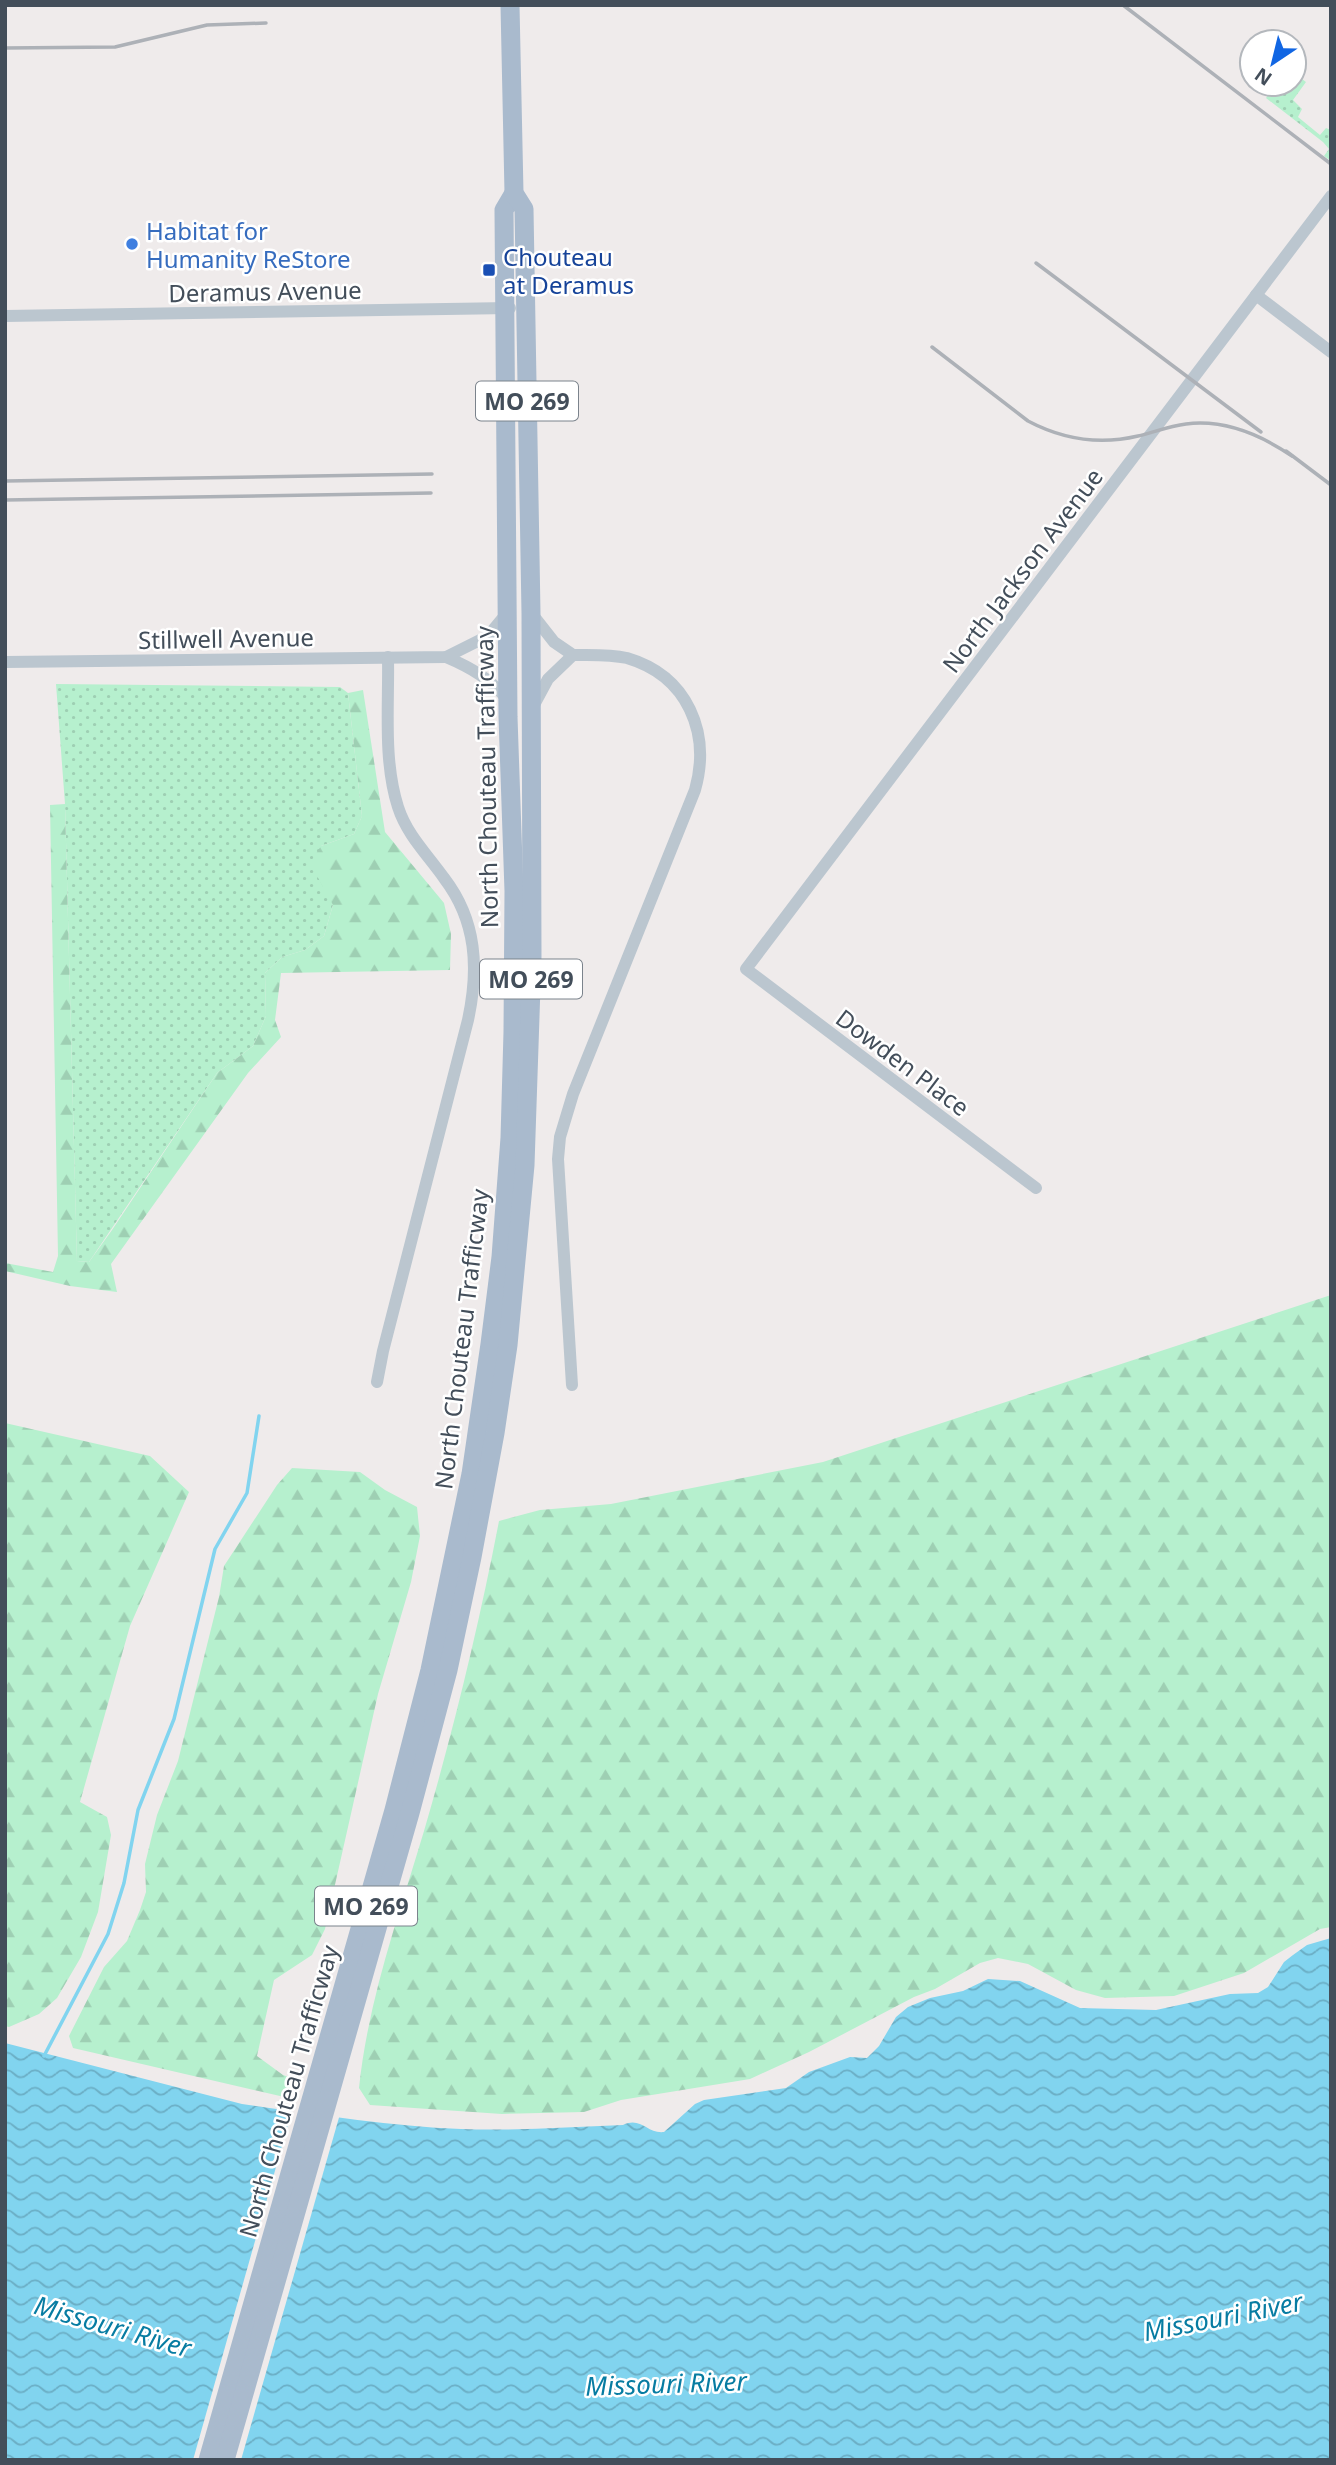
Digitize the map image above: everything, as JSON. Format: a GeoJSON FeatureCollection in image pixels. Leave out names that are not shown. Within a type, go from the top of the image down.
{"type":"FeatureCollection","features":[{"type":"Feature","properties":{"kind":"main road","name":"North Chouteau Trafficway"},"geometry":{"type":"LineString","coordinates":[[225,2460],[410,1813],[448,1670],[495,1433],[500,1257],[510,1138],[513,1032],[514,891],[507,612],[515,308],[524,209],[514,193],[510,5]]}},
{"type":"Feature","properties":{"kind":"main road","name":"North Chouteau Trafficway"},"geometry":{"type":"LineString","coordinates":[[208,2460],[390,1823],[430,1670],[499,1344],[524,1178],[532,957],[531,612],[515,308]]}},
{"type":"Feature","properties":{"kind":"street","name":"North Jackson Avenue"},"geometry":{"type":"LineString","coordinates":[[746,968],[1331,196]]}},
{"type":"Feature","properties":{"kind":"street"},"geometry":{"type":"LineString","coordinates":[[1256,295],[1331,352]]}},
{"type":"Feature","properties":{"kind":"street","name":"Deramus Avenue"},"geometry":{"type":"LineString","coordinates":[[5,316],[515,308]]}},
{"type":"Feature","properties":{"kind":"street","name":"Stillwell Avenue"},"geometry":{"type":"LineString","coordinates":[[446,657],[488,636],[507,612]]}},
{"type":"Feature","properties":{"kind":"street"},"geometry":{"type":"LineString","coordinates":[[531,612],[555,642],[573,655],[610,655],[647,666],[665,679],[693,713],[701,749],[701,769],[695,790],[573,1094],[560,1137],[558,1158],[572,1385]]}},
{"type":"Feature","properties":{"kind":"street","name":"North Chouteau Trafficway"},"geometry":{"type":"LineString","coordinates":[[530,714],[548,679],[573,655]]}},
{"type":"Feature","properties":{"kind":"street","name":"North Chouteau Trafficway"},"geometry":{"type":"LineString","coordinates":[[377,1382],[468,1020],[475,969],[471,934],[461,905],[411,836],[398,807],[390,767],[388,657]]}},
{"type":"Feature","properties":{"kind":"street","name":"Stillwell Avenue"},"geometry":{"type":"LineString","coordinates":[[5,662],[446,657],[473,668],[489,679],[508,700]]}},
{"type":"Feature","properties":{"kind":"street","name":"Dowden Place"},"geometry":{"type":"LineString","coordinates":[[746,968],[1036,1188]]}},
{"type":"Feature","properties":{"kind":"green space"},"geometry":{"type":"Polygon","coordinates":[[[1266,98],[1294,98],[1293,100],[1302,109],[1298,117],[1320,135],[1326,128],[1331,130],[1331,161],[1324,156],[1329,149],[1266,98]]]}},
{"type":"Feature","properties":{"kind":"green space"},"geometry":{"type":"Polygon","coordinates":[[[56,684],[340,687],[348,693],[362,816],[354,834],[321,846],[333,905],[324,936],[305,950],[282,957],[265,973],[266,1016],[253,1046],[217,1073],[89,1262],[77,1261],[65,804],[56,684]]]}},
{"type":"Feature","properties":{"kind":"green space"},"geometry":{"type":"Polygon","coordinates":[[[363,690],[385,832],[444,903],[451,934],[450,970],[281,973],[275,1020],[281,1037],[248,1073],[111,1264],[117,1292],[70,1286],[5,1271],[5,1263],[53,1272],[58,1256],[50,805],[65,804],[77,1261],[89,1262],[217,1073],[253,1046],[266,1016],[265,973],[282,957],[305,950],[324,936],[333,905],[310,863],[321,846],[354,834],[362,816],[348,693],[363,690]]]}},
{"type":"Feature","properties":{"kind":"green space"},"geometry":{"type":"Polygon","coordinates":[[[1331,1295],[1331,1927],[1320,1929],[1244,1973],[1174,1996],[1105,1998],[1076,1990],[1028,1964],[998,1958],[980,1963],[935,1989],[750,2079],[621,2100],[584,2112],[502,2114],[370,2105],[359,2088],[369,2023],[456,1715],[499,1521],[540,1510],[611,1504],[823,1462],[1331,1295]]]}},
{"type":"Feature","properties":{"kind":"green space"},"geometry":{"type":"Polygon","coordinates":[[[5,1423],[150,1456],[189,1492],[130,1626],[80,1802],[107,1817],[111,1835],[98,1912],[81,1957],[57,1998],[39,2014],[9,2027],[5,2026],[5,1423]]]}},
{"type":"Feature","properties":{"kind":"green space"},"geometry":{"type":"Polygon","coordinates":[[[292,1468],[360,1472],[385,1490],[417,1507],[420,1536],[411,1582],[378,1694],[325,1929],[312,1955],[274,1980],[257,2056],[283,2075],[297,2080],[293,2099],[73,2048],[69,2036],[104,1967],[127,1941],[146,1892],[145,1864],[157,1815],[178,1761],[219,1597],[224,1566],[277,1485],[292,1468]]]}},
{"type":"Feature","properties":{"kind":"water","name":"Missouri River"},"geometry":{"type":"Polygon","coordinates":[[[1331,1938],[1331,2460],[5,2460],[5,2043],[242,2104],[324,2116],[406,2125],[481,2129],[635,2123],[664,2132],[695,2104],[704,2100],[786,2088],[809,2072],[850,2057],[867,2058],[879,2046],[896,2017],[908,2007],[930,1998],[963,1991],[988,1979],[1020,1981],[1080,2008],[1156,2010],[1230,1994],[1258,1993],[1268,1987],[1284,1962],[1293,1955],[1307,1945],[1331,1938]]]}},
{"type":"Feature","properties":{"kind":"pier"},"geometry":{"type":"Polygon","coordinates":[[[293,2107],[340,2114],[241,2460],[193,2460],[293,2107]]]}},
{"type":"Feature","properties":{"kind":"waterway"},"geometry":{"type":"LineString","coordinates":[[44,2056],[108,1934],[124,1883],[138,1810],[174,1719],[215,1549],[247,1493],[259,1416]]}},
{"type":"Feature","properties":{"kind":"railway"},"geometry":{"type":"LineString","coordinates":[[1123,5],[1331,164]]}},
{"type":"Feature","properties":{"kind":"railway"},"geometry":{"type":"LineString","coordinates":[[5,48],[115,47],[207,25],[266,23]]}},
{"type":"Feature","properties":{"kind":"railway"},"geometry":{"type":"LineString","coordinates":[[1036,263],[1261,432]]}},
{"type":"Feature","properties":{"kind":"railway"},"geometry":{"type":"LineString","coordinates":[[932,347],[1028,421],[1054,432],[1082,439],[1110,440],[1186,424],[1215,424],[1255,435],[1292,456]]}},
{"type":"Feature","properties":{"kind":"railway"},"geometry":{"type":"LineString","coordinates":[[1286,451],[1331,485]]}},
{"type":"Feature","properties":{"kind":"railway"},"geometry":{"type":"LineString","coordinates":[[5,481],[432,474]]}},
{"type":"Feature","properties":{"kind":"railway"},"geometry":{"type":"LineString","coordinates":[[5,500],[431,493]]}},
{"type":"Feature","properties":{"kind":"place","name":"Habitat for Humanity ReStore"},"geometry":{"type":"Point","coordinates":[132,244]}},
{"type":"Feature","properties":{"kind":"place","name":"Chouteau at Deramus"},"geometry":{"type":"Point","coordinates":[489,270]}}]}
